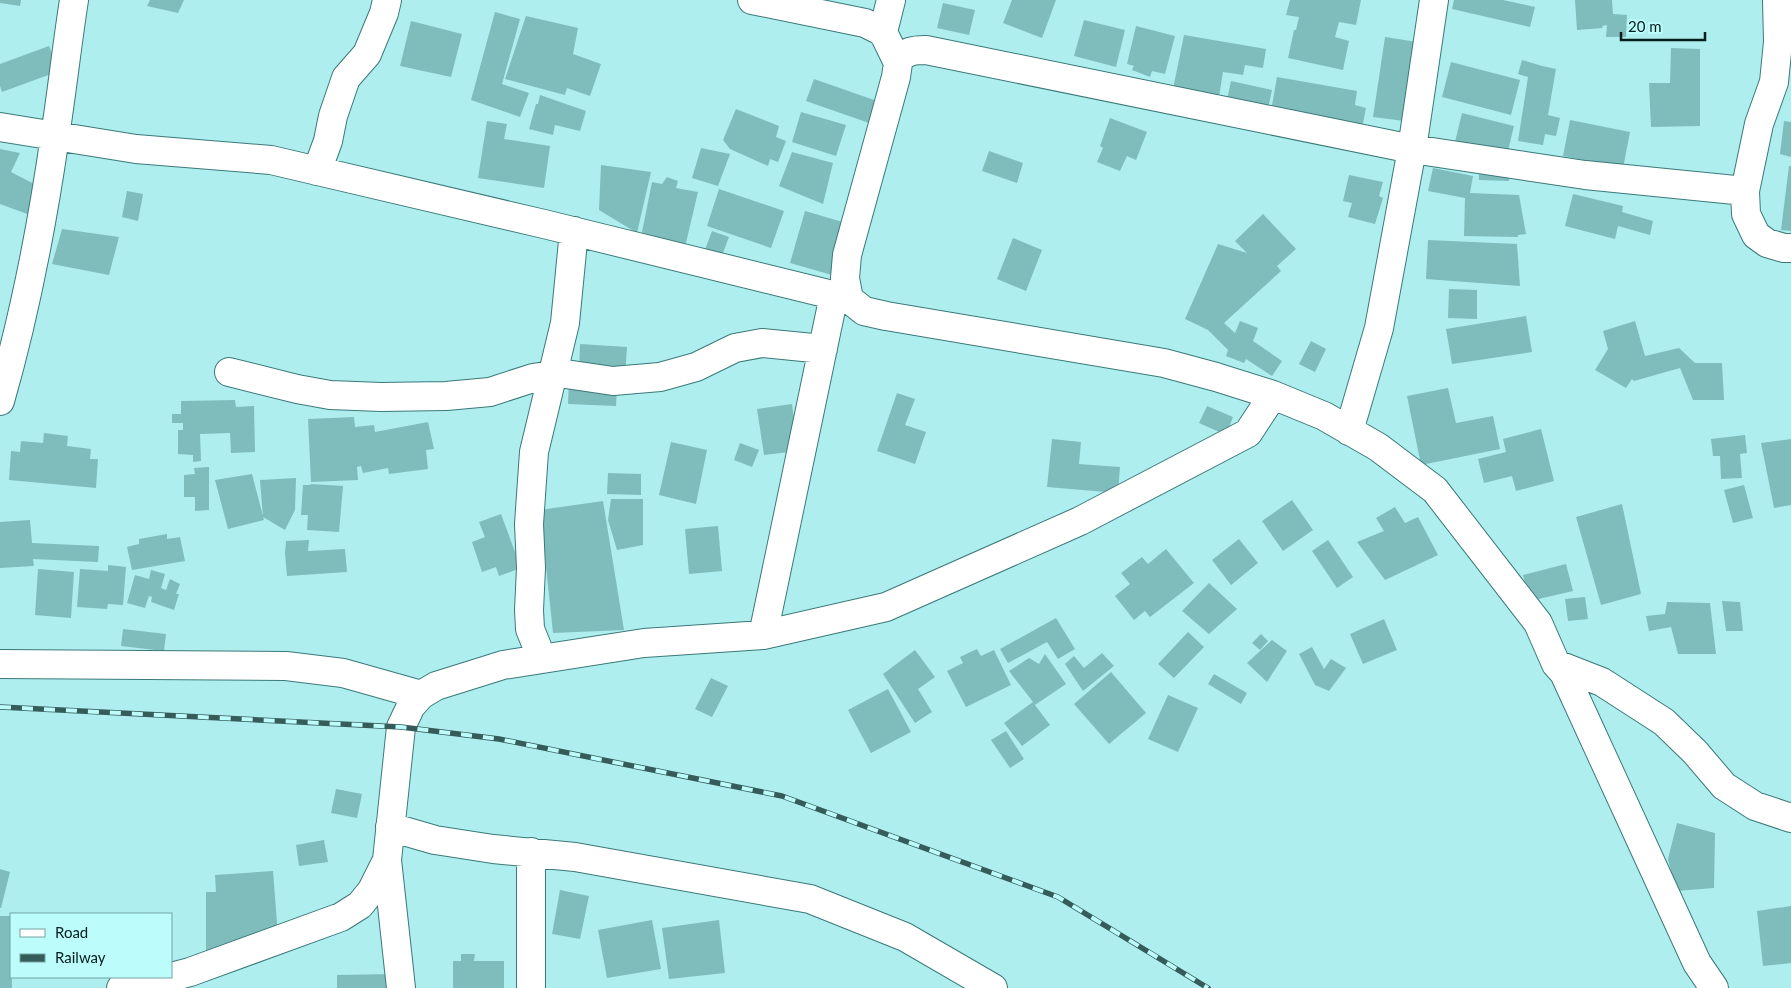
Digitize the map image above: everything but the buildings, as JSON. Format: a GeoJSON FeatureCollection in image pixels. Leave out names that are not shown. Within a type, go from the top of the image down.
{"type":"FeatureCollection","features":[{"type":"Feature","properties":{"kind":"street"},"geometry":{"type":"LineString","coordinates":[[0,401],[18,340],[33,269],[55,136],[74,0]]}},
{"type":"Feature","properties":{"kind":"street"},"geometry":{"type":"LineString","coordinates":[[317,172],[346,78],[367,54],[384,13],[387,0]]}},
{"type":"Feature","properties":{"kind":"street"},"geometry":{"type":"LineString","coordinates":[[752,0],[865,23],[883,32],[897,61],[896,76],[847,255],[841,297],[823,349],[763,635]]}},
{"type":"Feature","properties":{"kind":"street"},"geometry":{"type":"LineString","coordinates":[[883,32],[891,0]]}},
{"type":"Feature","properties":{"kind":"street"},"geometry":{"type":"LineString","coordinates":[[1349,431],[1380,328],[1412,149],[1434,0]]}},
{"type":"Feature","properties":{"kind":"street"},"geometry":{"type":"LineString","coordinates":[[1778,0],[1778,42],[1774,82],[1759,124],[1744,190],[1746,214],[1756,235],[1767,242],[1784,248],[1791,248]]}},
{"type":"Feature","properties":{"kind":"street"},"geometry":{"type":"LineString","coordinates":[[897,61],[905,53],[912,50],[926,50],[1412,149],[1585,175],[1744,190]]}},
{"type":"Feature","properties":{"kind":"street"},"geometry":{"type":"LineString","coordinates":[[0,126],[136,149],[272,160],[841,297],[864,311],[1164,363],[1216,377],[1324,416],[1378,447],[1435,490],[1538,623],[1556,664],[1564,673],[1697,963],[1714,988]]}},
{"type":"Feature","properties":{"kind":"street"},"geometry":{"type":"LineString","coordinates":[[542,659],[530,630],[529,524],[534,452],[565,323],[574,232]]}},
{"type":"Feature","properties":{"kind":"street"},"geometry":{"type":"LineString","coordinates":[[229,372],[297,390],[330,395],[381,397],[446,396],[490,392],[552,374],[613,381],[660,377],[696,367],[735,348],[762,343],[823,349]]}},
{"type":"Feature","properties":{"kind":"street"},"geometry":{"type":"LineString","coordinates":[[401,988],[387,860],[401,727],[411,706],[421,695],[436,686],[502,665],[644,643],[763,635],[886,607],[1080,521],[1248,433],[1273,396]]}},
{"type":"Feature","properties":{"kind":"street"},"geometry":{"type":"LineString","coordinates":[[0,664],[286,666],[343,673],[421,695]]}},
{"type":"Feature","properties":{"kind":"street"},"geometry":{"type":"LineString","coordinates":[[1556,664],[1602,682],[1664,722],[1695,752],[1724,786],[1755,806],[1791,818]]}},
{"type":"Feature","properties":{"kind":"street"},"geometry":{"type":"LineString","coordinates":[[390,827],[435,840],[493,849],[575,857],[810,899],[905,937],[993,988]]}},
{"type":"Feature","properties":{"kind":"street"},"geometry":{"type":"LineString","coordinates":[[531,852],[531,988]]}},
{"type":"Feature","properties":{"kind":"street"},"geometry":{"type":"LineString","coordinates":[[121,988],[181,978],[341,917],[360,905],[372,890],[387,860]]}},
{"type":"Feature","properties":{"kind":"railway"},"geometry":{"type":"LineString","coordinates":[[0,707],[401,727],[499,739],[782,796],[1058,897],[1208,988]]}}]}
